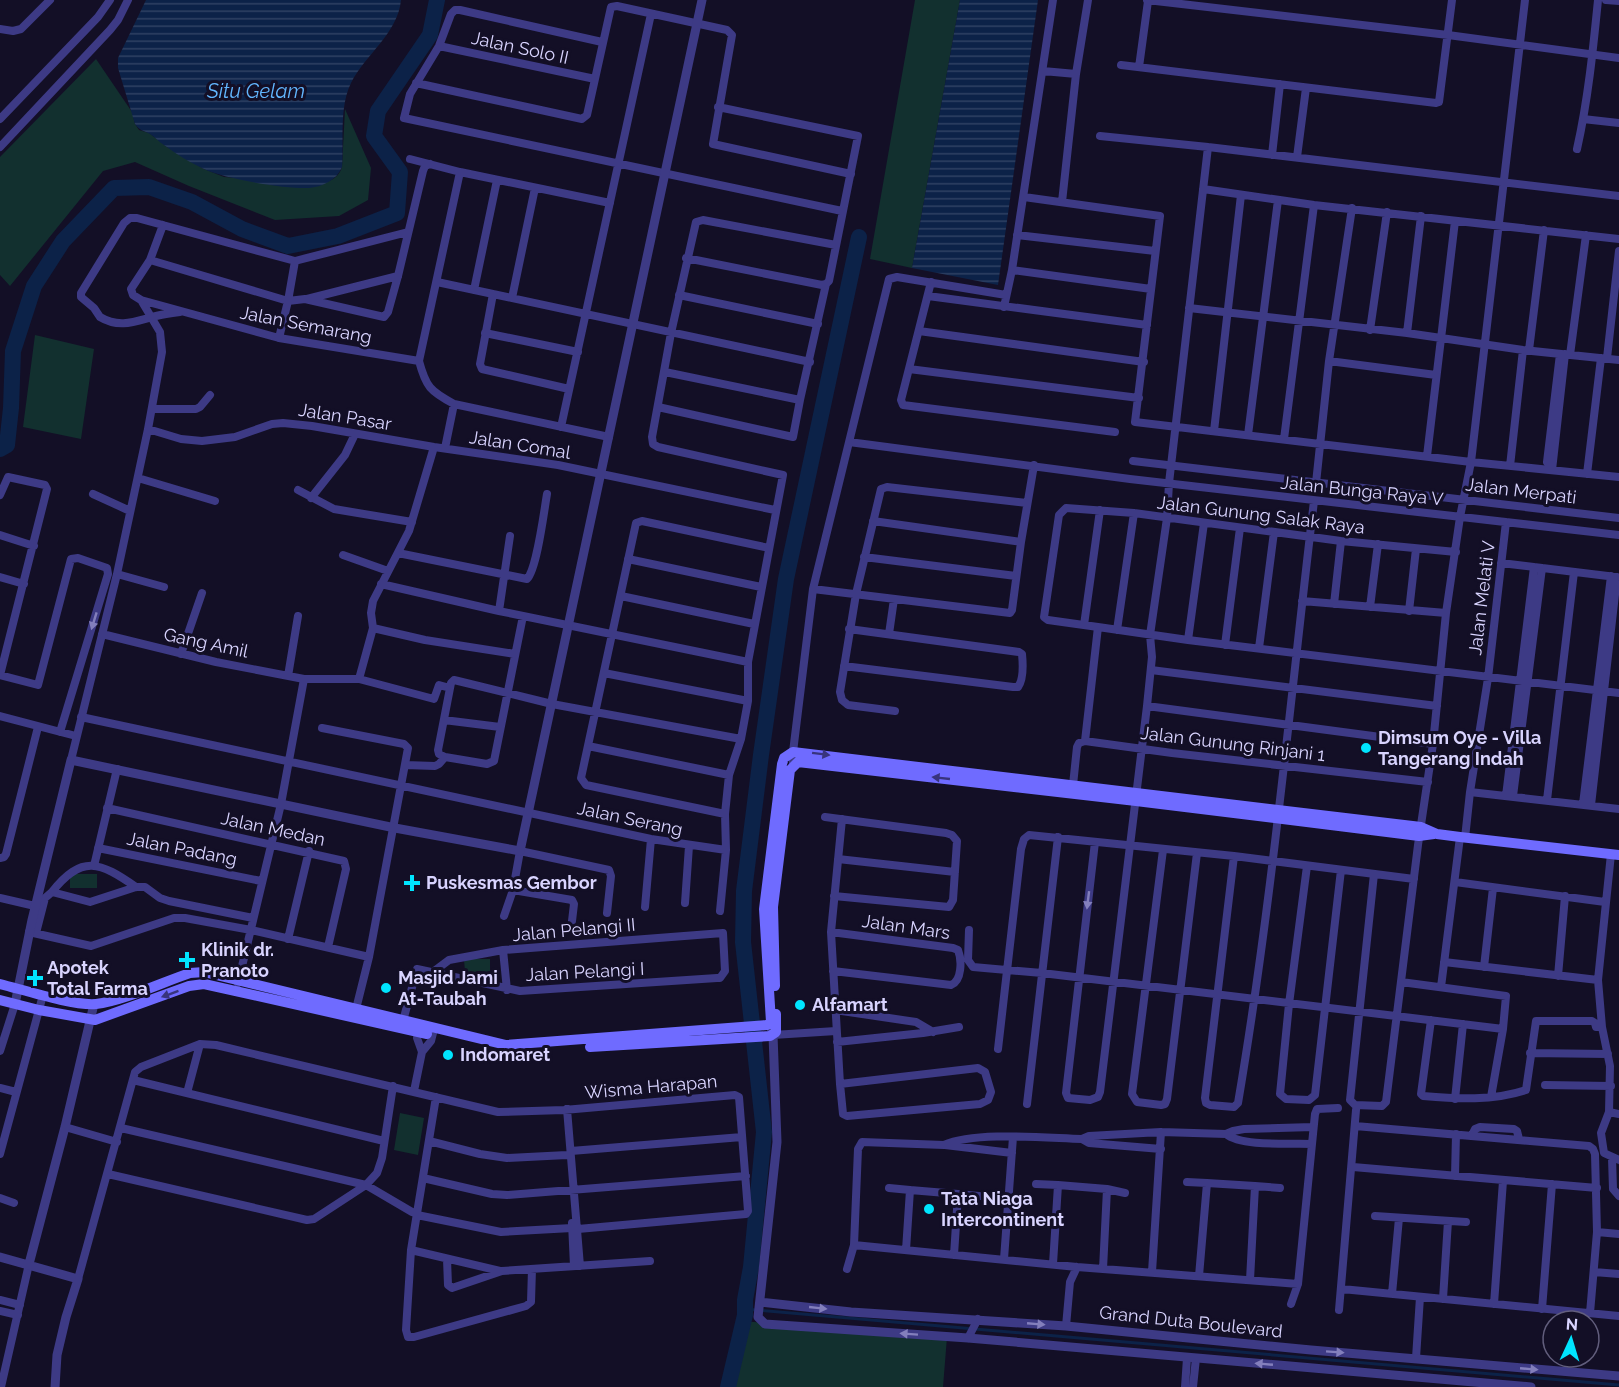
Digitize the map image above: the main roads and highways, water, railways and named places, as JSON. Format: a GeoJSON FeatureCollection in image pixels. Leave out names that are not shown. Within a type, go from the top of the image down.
{"type":"FeatureCollection","features":[{"type":"Feature","properties":{"kind":"main road"},"geometry":{"type":"LineString","coordinates":[[770,1030],[764,895],[782,764],[784,758],[793,752],[1073,785],[1136,797]]}},
{"type":"Feature","properties":{"kind":"main road"},"geometry":{"type":"LineString","coordinates":[[0,984],[43,995],[94,1004],[111,1001],[196,972],[237,986],[419,1029],[495,1044],[515,1045],[733,1029],[770,1030],[776,1033],[773,907],[789,773],[793,764],[802,763],[1136,797],[1615,855]]}},
{"type":"Feature","properties":{"kind":"main road"},"geometry":{"type":"LineString","coordinates":[[0,1000],[91,1020],[105,1018],[194,985],[237,986]]}},
{"type":"Feature","properties":{"kind":"main road"},"geometry":{"type":"LineString","coordinates":[[355,1014],[403,1021],[419,1029]]}},
{"type":"Feature","properties":{"kind":"main road"},"geometry":{"type":"LineString","coordinates":[[433,1032],[486,1049],[508,1052],[744,1038],[770,1030]]}},
{"type":"Feature","properties":{"kind":"water","name":"Situ Gelam"},"geometry":{"type":"Polygon","coordinates":[[[146,0],[401,0],[394,23],[357,73],[347,92],[343,113],[342,167],[337,176],[324,184],[309,188],[240,180],[204,169],[138,128],[118,68],[118,58],[146,0]]]}},
{"type":"Feature","properties":{"kind":"water"},"geometry":{"type":"Polygon","coordinates":[[[960,0],[1038,0],[998,285],[912,268],[960,0]]]}},
{"type":"Feature","properties":{"kind":"waterway"},"geometry":{"type":"LineString","coordinates":[[0,449],[7,445],[13,351],[34,286],[63,241],[114,188],[149,187],[192,202],[242,229],[288,246],[338,236],[397,213],[400,172],[374,136],[378,111],[430,35],[437,0]]}},
{"type":"Feature","properties":{"kind":"waterway"},"geometry":{"type":"LineString","coordinates":[[728,1387],[745,1315],[764,1132],[743,942],[744,891],[786,579],[859,237]]}},
{"type":"Feature","properties":{"kind":"waterway"},"geometry":{"type":"LineString","coordinates":[[745,1309],[1619,1385]]}},
{"type":"Feature","properties":{"kind":"place","name":"Dimsum Oye - Villa Tangerang Indah"},"geometry":{"type":"Point","coordinates":[1366,748]}},
{"type":"Feature","properties":{"kind":"place","name":"Puskesmas Gembor"},"geometry":{"type":"Point","coordinates":[412,883]}},
{"type":"Feature","properties":{"kind":"place","name":"Klinik dr. Pranoto"},"geometry":{"type":"Point","coordinates":[187,960]}},
{"type":"Feature","properties":{"kind":"place","name":"Apotek Total Farma"},"geometry":{"type":"Point","coordinates":[35,978]}},
{"type":"Feature","properties":{"kind":"place","name":"Masjid Jami At-Taubah"},"geometry":{"type":"Point","coordinates":[386,988]}},
{"type":"Feature","properties":{"kind":"place","name":"Alfamart"},"geometry":{"type":"Point","coordinates":[800,1005]}},
{"type":"Feature","properties":{"kind":"place","name":"Indomaret"},"geometry":{"type":"Point","coordinates":[448,1055]}},
{"type":"Feature","properties":{"kind":"place","name":"Tata Niaga Intercontinent"},"geometry":{"type":"Point","coordinates":[929,1209]}}]}
